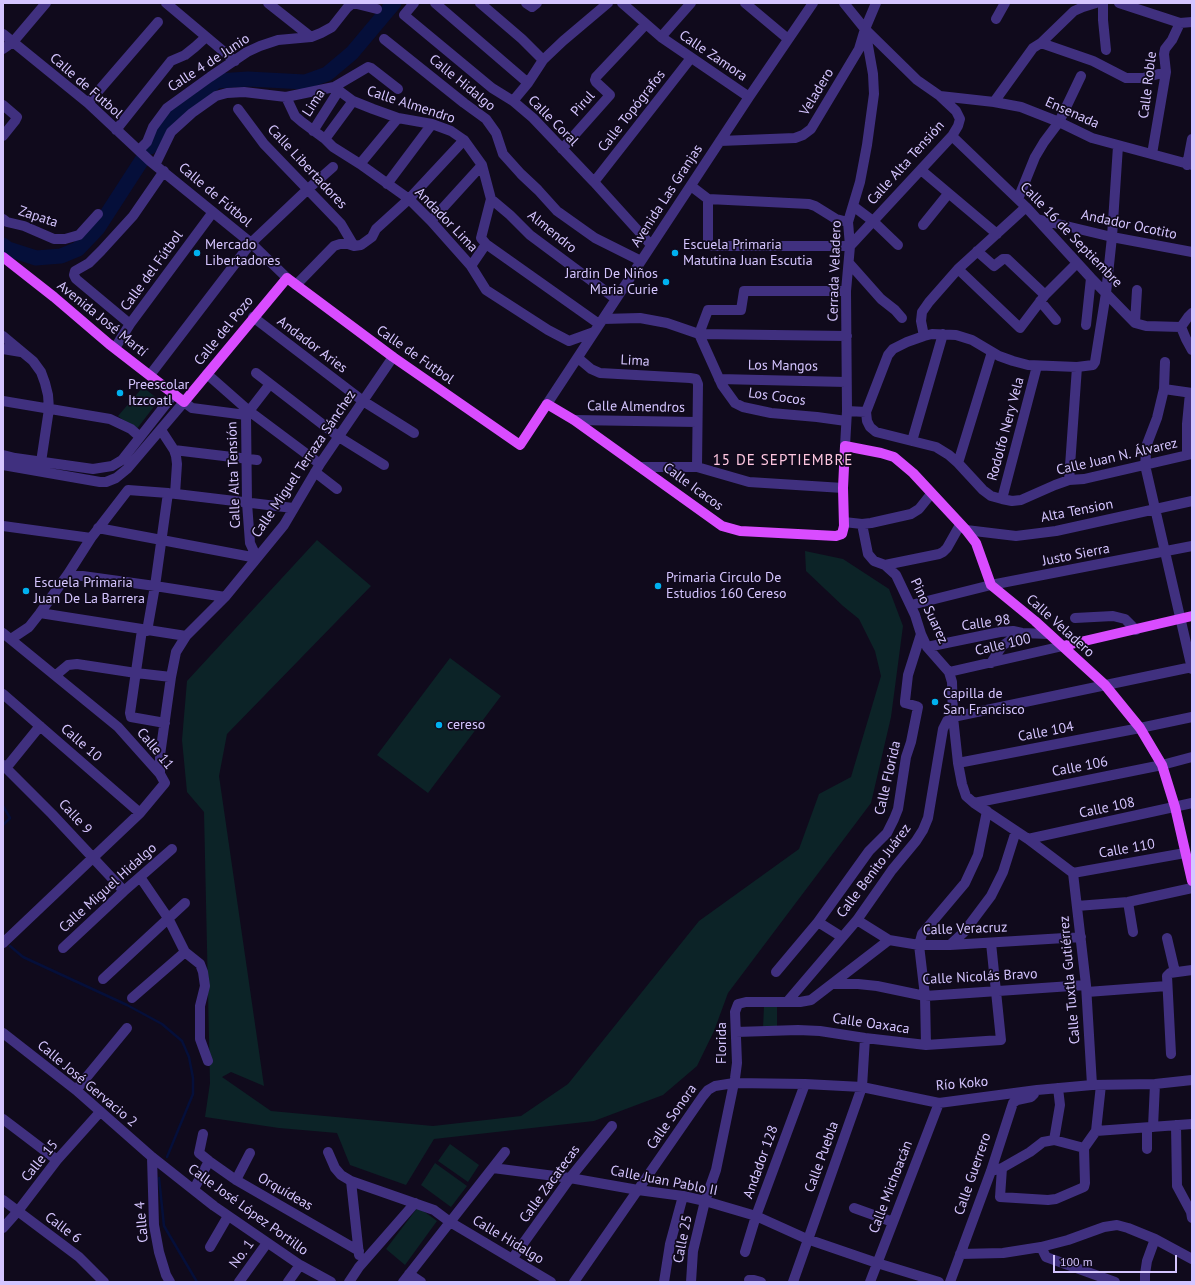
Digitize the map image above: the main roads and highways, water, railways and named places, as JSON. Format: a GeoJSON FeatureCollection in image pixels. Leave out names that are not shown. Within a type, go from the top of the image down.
{"type":"FeatureCollection","features":[{"type":"Feature","properties":{"kind":"main road","name":"Avenida José Martí"},"geometry":{"type":"LineString","coordinates":[[3,257],[184,402]]}},
{"type":"Feature","properties":{"kind":"main road","name":"Calle de Fútbol"},"geometry":{"type":"LineString","coordinates":[[287,278],[296,285]]}},
{"type":"Feature","properties":{"kind":"main road","name":"Calle del Pozo"},"geometry":{"type":"LineString","coordinates":[[184,402],[253,317],[287,278]]}},
{"type":"Feature","properties":{"kind":"main road","name":"Calle de Futbol"},"geometry":{"type":"LineString","coordinates":[[296,285],[393,357],[520,445]]}},
{"type":"Feature","properties":{"kind":"main road","name":"Avenida Las Granjas"},"geometry":{"type":"LineString","coordinates":[[520,445],[547,404]]}},
{"type":"Feature","properties":{"kind":"main road","name":"Calle Icacos"},"geometry":{"type":"LineString","coordinates":[[547,404],[574,420],[722,526],[740,531],[836,536],[842,534],[844,522]]}},
{"type":"Feature","properties":{"kind":"main road","name":"Calle Veladero"},"geometry":{"type":"LineString","coordinates":[[844,522],[842,488],[845,442],[894,457],[913,473],[976,543],[992,585],[1063,646],[1105,686],[1140,728],[1162,765],[1187,849],[1192,881]]}},
{"type":"Feature","properties":{"kind":"main road"},"geometry":{"type":"LineString","coordinates":[[1063,646],[1192,616]]}},
{"type":"Feature","properties":{"kind":"waterway"},"geometry":{"type":"LineString","coordinates":[[150,147],[183,106],[217,81],[248,79],[305,82],[327,74],[352,53],[394,3]]}},
{"type":"Feature","properties":{"kind":"waterway"},"geometry":{"type":"LineString","coordinates":[[3,245],[8,249],[36,258],[61,256],[78,249],[98,228],[142,160]]}},
{"type":"Feature","properties":{"kind":"waterway"},"geometry":{"type":"LineString","coordinates":[[3,806],[10,818],[3,825]]}},
{"type":"Feature","properties":{"kind":"waterway"},"geometry":{"type":"LineString","coordinates":[[10,946],[23,957],[127,1005],[162,1024],[182,1041],[189,1057],[193,1078],[193,1094],[167,1157]]}},
{"type":"Feature","properties":{"kind":"waterway"},"geometry":{"type":"LineString","coordinates":[[159,1178],[164,1226],[197,1282]]}},
{"type":"Feature","properties":{"kind":"place","name":"Mercado Libertadores"},"geometry":{"type":"Point","coordinates":[197,253]}},
{"type":"Feature","properties":{"kind":"place","name":"Escuela Primaria Matutina Juan Escutia"},"geometry":{"type":"Point","coordinates":[675,253]}},
{"type":"Feature","properties":{"kind":"place","name":"Jardin De Niños Maria Curie"},"geometry":{"type":"Point","coordinates":[666,282]}},
{"type":"Feature","properties":{"kind":"place","name":"Preescolar Itzcoatl"},"geometry":{"type":"Point","coordinates":[120,393]}},
{"type":"Feature","properties":{"kind":"place","name":"Primaria Circulo De Estudios 160 Cereso"},"geometry":{"type":"Point","coordinates":[658,586]}},
{"type":"Feature","properties":{"kind":"place","name":"Escuela Primaria Juan De La Barrera"},"geometry":{"type":"Point","coordinates":[26,591]}},
{"type":"Feature","properties":{"kind":"place","name":"Capilla de San Francisco"},"geometry":{"type":"Point","coordinates":[935,702]}},
{"type":"Feature","properties":{"kind":"place","name":"cereso"},"geometry":{"type":"Point","coordinates":[439,725]}},
{"type":"Feature","properties":{"kind":"district","name":"15 DE SEPTIEMBRE"},"geometry":{"type":"Point","coordinates":[783,461]}}]}
